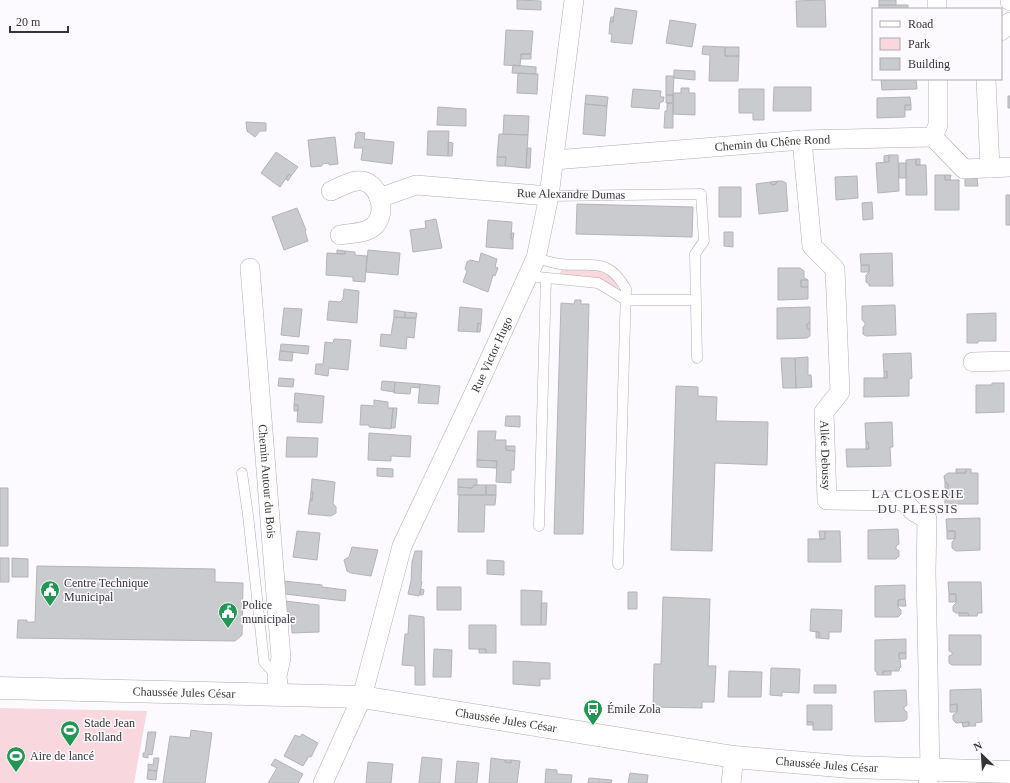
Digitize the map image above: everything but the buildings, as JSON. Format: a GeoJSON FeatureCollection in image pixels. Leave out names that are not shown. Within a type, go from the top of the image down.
{"type":"FeatureCollection","features":[{"type":"Feature","properties":{"kind":"street","name":"Rue Victor Hugo"},"geometry":{"type":"LineString","coordinates":[[323,783],[362,697],[402,546],[477,388],[536,258],[549,196],[574,0]]}},
{"type":"Feature","properties":{"kind":"street"},"geometry":{"type":"LineString","coordinates":[[1002,30],[1010,22]]}},
{"type":"Feature","properties":{"kind":"street"},"geometry":{"type":"LineString","coordinates":[[938,80],[936,131],[964,169],[1010,167]]}},
{"type":"Feature","properties":{"kind":"street"},"geometry":{"type":"LineString","coordinates":[[986,80],[990,168]]}},
{"type":"Feature","properties":{"kind":"street","name":"Chemin du Chêne Rond"},"geometry":{"type":"LineString","coordinates":[[554,160],[936,131]]}},
{"type":"Feature","properties":{"kind":"street","name":"Allée Debussy"},"geometry":{"type":"LineString","coordinates":[[802,140],[812,246],[835,269],[840,392],[824,412],[827,500],[904,501],[913,511],[928,519],[926,571],[929,776]]}},
{"type":"Feature","properties":{"kind":"street"},"geometry":{"type":"LineString","coordinates":[[331,191],[356,181],[362,181],[369,184],[375,190],[382,208],[380,218],[374,226],[367,231],[340,235]]}},
{"type":"Feature","properties":{"kind":"street","name":"Rue Alexandre Dumas"},"geometry":{"type":"LineString","coordinates":[[379,198],[416,185],[549,196]]}},
{"type":"Feature","properties":{"kind":"street","name":"Chemin Autour du Bois"},"geometry":{"type":"LineString","coordinates":[[250,268],[281,658],[278,685]]}},
{"type":"Feature","properties":{"kind":"street"},"geometry":{"type":"LineString","coordinates":[[973,362],[1010,361]]}},
{"type":"Feature","properties":{"kind":"street","name":"Chaussée Jules César"},"geometry":{"type":"LineString","coordinates":[[0,688],[278,685],[362,697],[734,757],[850,767],[929,776],[1010,772]]}},
{"type":"Feature","properties":{"kind":"street"},"geometry":{"type":"LineString","coordinates":[[731,783],[734,757]]}},
{"type":"Feature","properties":{"kind":"lane","name":"Rue Alexandre Dumas"},"geometry":{"type":"LineString","coordinates":[[549,196],[701,194],[704,241],[695,254],[696,300]]}},
{"type":"Feature","properties":{"kind":"lane"},"geometry":{"type":"LineString","coordinates":[[536,258],[560,264],[591,264],[609,269],[620,278],[626,289],[618,564]]}},
{"type":"Feature","properties":{"kind":"lane"},"geometry":{"type":"LineString","coordinates":[[528,276],[598,283],[626,300],[696,300],[697,358]]}},
{"type":"Feature","properties":{"kind":"lane"},"geometry":{"type":"LineString","coordinates":[[539,526],[546,278]]}},
{"type":"Feature","properties":{"kind":"lane"},"geometry":{"type":"LineString","coordinates":[[242,474],[264,662],[278,685]]}},
{"type":"Feature","properties":{"kind":"green space"},"geometry":{"type":"Polygon","coordinates":[[[562,269],[598,270],[610,276],[619,286],[614,288],[602,280],[590,277],[563,277],[560,273],[562,269]]]}},
{"type":"Feature","properties":{"kind":"green space","name":"Stade Jean Rolland"},"geometry":{"type":"Polygon","coordinates":[[[0,708],[147,711],[134,783],[0,783],[0,708]]]}},
{"type":"Feature","properties":{"kind":"place","name":"Centre Technique Municipal"},"geometry":{"type":"Point","coordinates":[50,607]}},
{"type":"Feature","properties":{"kind":"place","name":"Police municipale"},"geometry":{"type":"Point","coordinates":[228,629]}},
{"type":"Feature","properties":{"kind":"place","name":"Émile Zola"},"geometry":{"type":"Point","coordinates":[593,726]}},
{"type":"Feature","properties":{"kind":"place","name":"Stade Jean Rolland"},"geometry":{"type":"Point","coordinates":[70,747]}},
{"type":"Feature","properties":{"kind":"place","name":"Aire de lancé"},"geometry":{"type":"Point","coordinates":[16,773]}},
{"type":"Feature","properties":{"kind":"district","name":"LA CLOSERIE DU PLESSIS"},"geometry":{"type":"Point","coordinates":[918,500]}}]}
